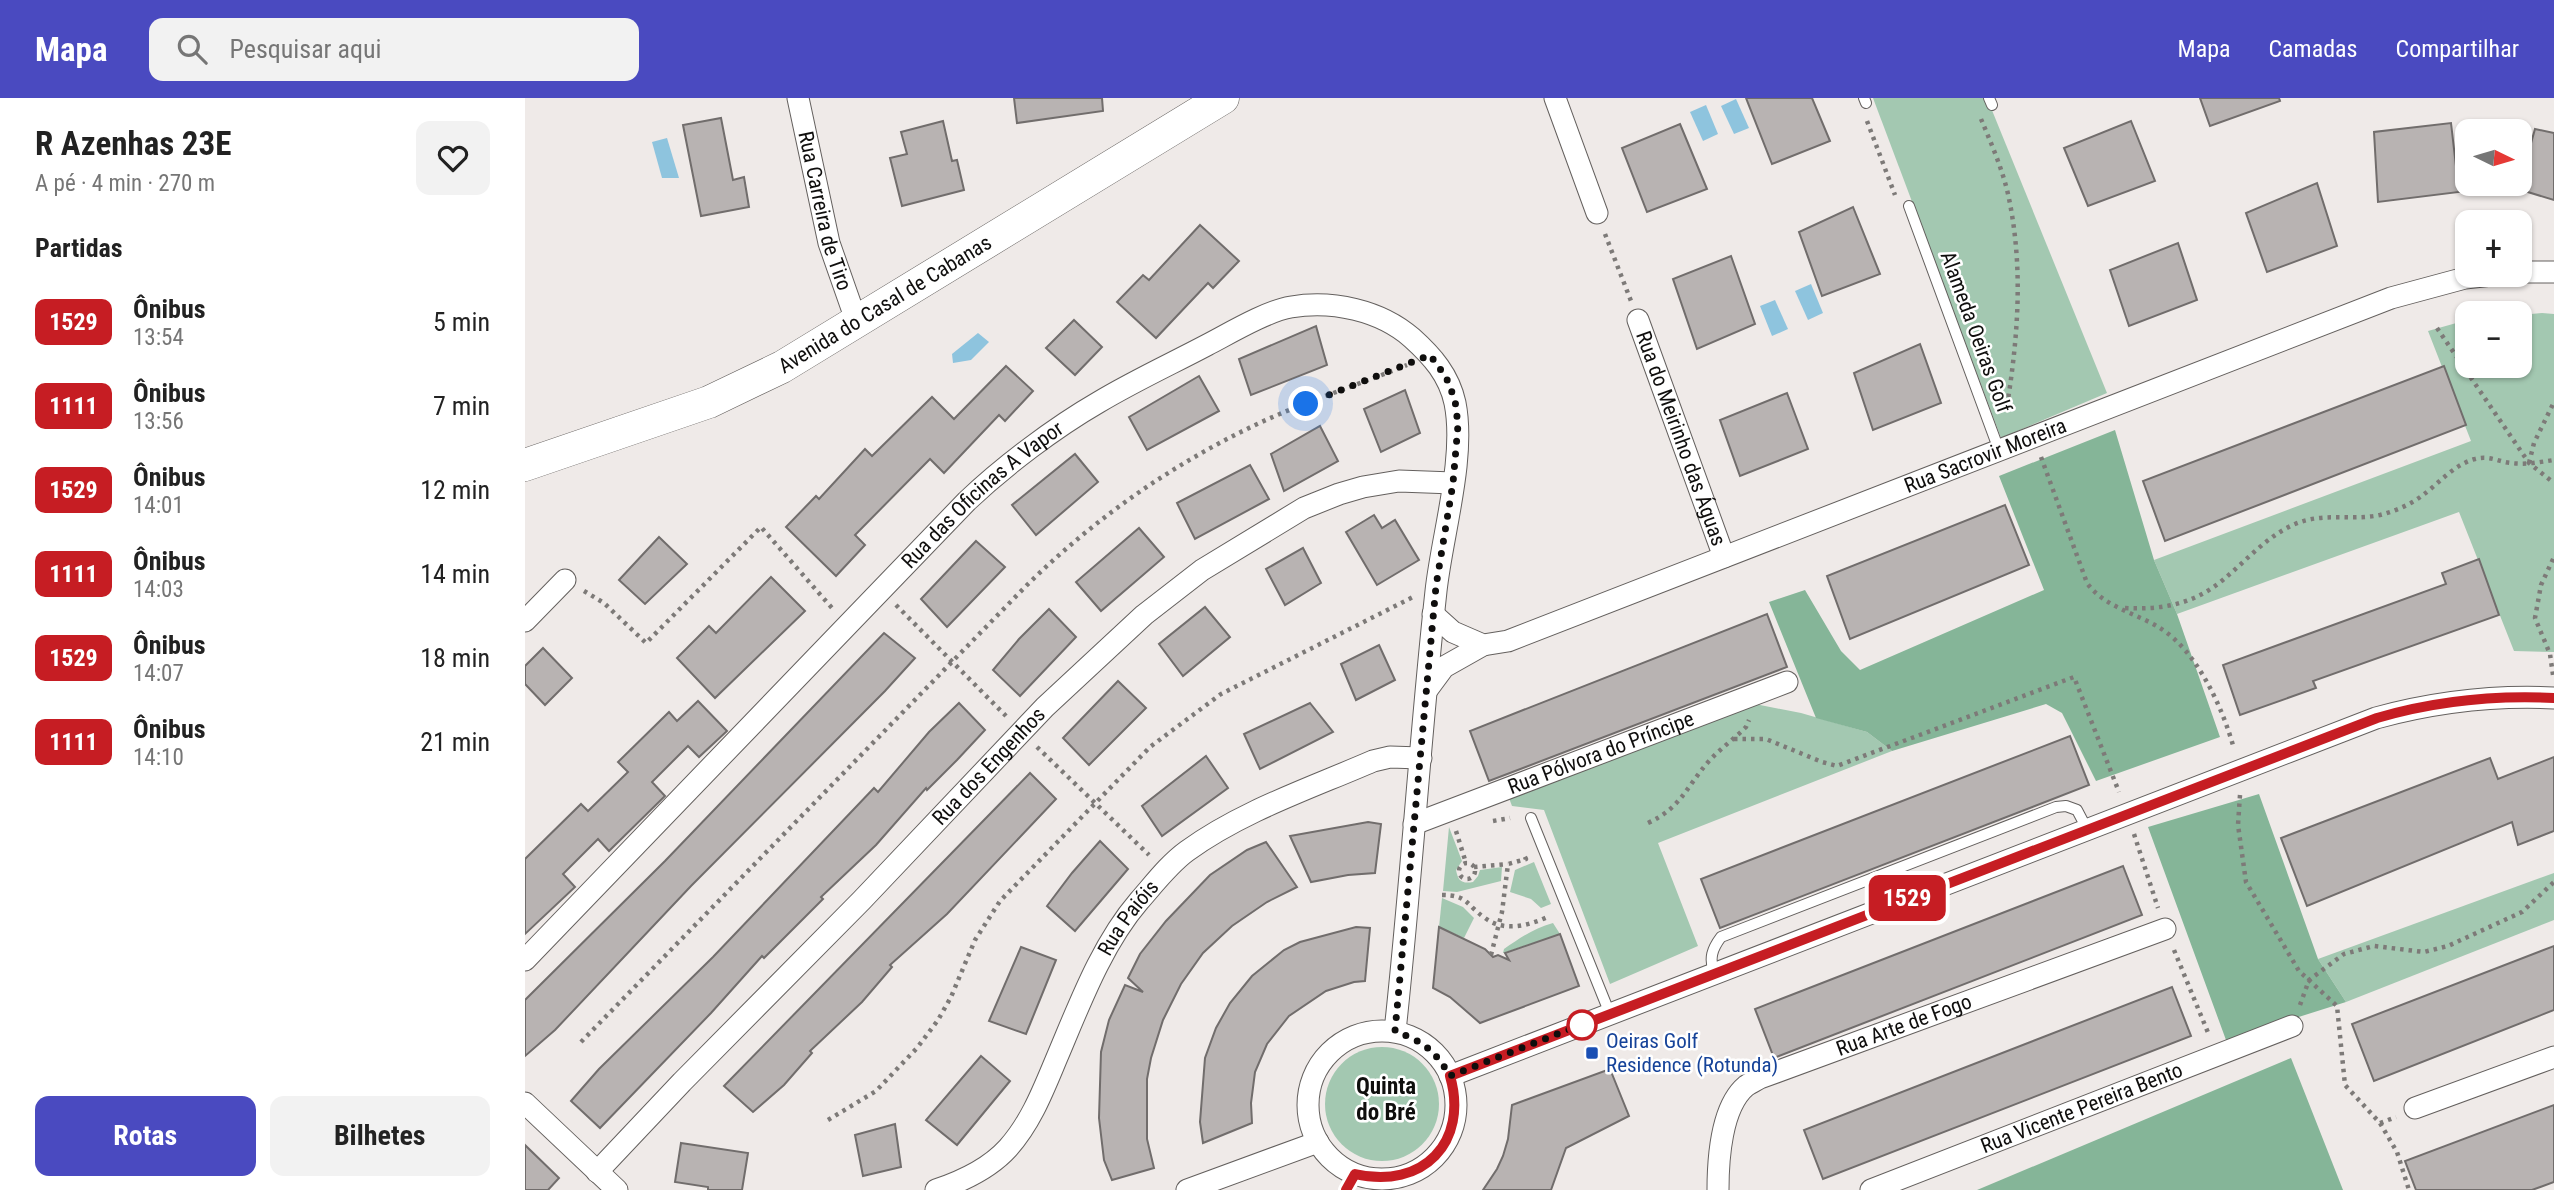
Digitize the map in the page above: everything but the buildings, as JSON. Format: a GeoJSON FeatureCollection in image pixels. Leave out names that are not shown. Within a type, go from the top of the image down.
{"type":"FeatureCollection","features":[{"type":"Feature","properties":{"kind":"street","name":"Rua Carreira de Tiro"},"geometry":{"type":"LineString","coordinates":[[798,98],[829,243],[856,320]]}},
{"type":"Feature","properties":{"kind":"street","name":"Avenida do Casal de Cabanas"},"geometry":{"type":"LineString","coordinates":[[525,465],[709,402],[782,367],[1223,98]]}},
{"type":"Feature","properties":{"kind":"street"},"geometry":{"type":"LineString","coordinates":[[1555,98],[1597,214]]}},
{"type":"Feature","properties":{"kind":"street"},"geometry":{"type":"LineString","coordinates":[[2532,272],[2554,272]]}},
{"type":"Feature","properties":{"kind":"street","name":"Rua Sacrovir Moreira"},"geometry":{"type":"LineString","coordinates":[[1427,690],[1444,667],[1483,645],[1508,641],[2391,298],[2455,281]]}},
{"type":"Feature","properties":{"kind":"street","name":"Rua das Oficinas A Vapor"},"geometry":{"type":"LineString","coordinates":[[525,960],[997,473],[1098,403],[1240,328],[1287,307],[1319,304],[1340,306],[1376,317],[1405,332],[1430,355],[1446,377],[1455,400],[1458,425],[1453,483],[1433,614],[1395,1031]]}},
{"type":"Feature","properties":{"kind":"street","name":"Rua do Meirinho das Águas"},"geometry":{"type":"LineString","coordinates":[[1638,320],[1724,557]]}},
{"type":"Feature","properties":{"kind":"street","name":"Rua dos Engenhos"},"geometry":{"type":"LineString","coordinates":[[597,1172],[862,900],[1045,707],[1144,615],[1202,570],[1304,508],[1363,487],[1399,481],[1453,483]]}},
{"type":"Feature","properties":{"kind":"street"},"geometry":{"type":"LineString","coordinates":[[525,621],[565,580]]}},
{"type":"Feature","properties":{"kind":"street"},"geometry":{"type":"LineString","coordinates":[[1433,614],[1453,632],[1483,645]]}},
{"type":"Feature","properties":{"kind":"street","name":"Rua Pólvora do Príncipe"},"geometry":{"type":"LineString","coordinates":[[1414,824],[1787,681]]}},
{"type":"Feature","properties":{"kind":"street"},"geometry":{"type":"LineString","coordinates":[[1450,1076],[2377,718],[2409,709],[2474,699],[2554,698]]}},
{"type":"Feature","properties":{"kind":"street","name":"Rua Paióis"},"geometry":{"type":"LineString","coordinates":[[936,1190],[980,1171],[1006,1150],[1024,1128],[1041,1097],[1091,981],[1115,934],[1137,903],[1185,853],[1212,835],[1266,807],[1373,761],[1390,757],[1421,758]]}},
{"type":"Feature","properties":{"kind":"street","name":"Rua Arte de Fogo"},"geometry":{"type":"LineString","coordinates":[[1718,1190],[1725,1125],[1735,1100],[1752,1082],[2165,929]]}},
{"type":"Feature","properties":{"kind":"street","name":"Rua Vicente Pereira Bento"},"geometry":{"type":"LineString","coordinates":[[1871,1190],[2292,1026]]}},
{"type":"Feature","properties":{"kind":"street"},"geometry":{"type":"LineString","coordinates":[[1376,1030],[1395,1031],[1423,1042],[1440,1058],[1450,1076],[1456,1095],[1456,1116],[1450,1135],[1439,1153],[1424,1167],[1406,1176],[1350,1182],[1318,1142],[1310,1125],[1310,1088],[1321,1063],[1341,1043],[1357,1035],[1376,1030]]}},
{"type":"Feature","properties":{"kind":"street"},"geometry":{"type":"LineString","coordinates":[[2415,1108],[2554,1057]]}},
{"type":"Feature","properties":{"kind":"street"},"geometry":{"type":"LineString","coordinates":[[525,1103],[617,1190]]}},
{"type":"Feature","properties":{"kind":"street"},"geometry":{"type":"LineString","coordinates":[[1187,1190],[1318,1142]]}},
{"type":"Feature","properties":{"kind":"lane","name":"Alameda Oeiras Golf"},"geometry":{"type":"LineString","coordinates":[[1909,206],[1999,450]]}},
{"type":"Feature","properties":{"kind":"lane"},"geometry":{"type":"LineString","coordinates":[[1714,973],[1711,955],[1721,937],[2056,807],[2066,806],[2077,810],[2087,829]]}},
{"type":"Feature","properties":{"kind":"lane"},"geometry":{"type":"LineString","coordinates":[[1531,818],[1609,1014]]}},
{"type":"Feature","properties":{"kind":"path"},"geometry":{"type":"LineString","coordinates":[[1865,100],[1865,115],[1897,200],[1909,206]]}},
{"type":"Feature","properties":{"kind":"path","name":"Alameda Oeiras Golf"},"geometry":{"type":"LineString","coordinates":[[1978,111],[2008,194],[2017,261],[2017,341],[1999,450]]}},
{"type":"Feature","properties":{"kind":"path"},"geometry":{"type":"LineString","coordinates":[[1612,253],[1627,292]]}},
{"type":"Feature","properties":{"kind":"path"},"geometry":{"type":"LineString","coordinates":[[2437,328],[2529,463],[2554,483]]}},
{"type":"Feature","properties":{"kind":"path"},"geometry":{"type":"LineString","coordinates":[[581,1042],[1027,585],[1085,533],[1158,479],[1253,426],[1430,355]]}},
{"type":"Feature","properties":{"kind":"path"},"geometry":{"type":"LineString","coordinates":[[2529,463],[2534,443],[2554,402]]}},
{"type":"Feature","properties":{"kind":"path"},"geometry":{"type":"LineString","coordinates":[[2120,608],[2151,609],[2185,602],[2224,579],[2261,545],[2293,525],[2311,518],[2377,516],[2393,511],[2415,501],[2449,473],[2473,459],[2497,458],[2511,463],[2554,460]]}},
{"type":"Feature","properties":{"kind":"path"},"geometry":{"type":"LineString","coordinates":[[604,603],[646,643],[761,527],[848,626]]}},
{"type":"Feature","properties":{"kind":"path"},"geometry":{"type":"LineString","coordinates":[[2554,557],[2541,585],[2535,618],[2550,654],[2554,683]]}},
{"type":"Feature","properties":{"kind":"path"},"geometry":{"type":"LineString","coordinates":[[828,1120],[876,1091],[918,1048],[951,997],[975,940],[1000,901],[1150,747],[1221,694],[1436,586]]}},
{"type":"Feature","properties":{"kind":"path"},"geometry":{"type":"LineString","coordinates":[[1734,739],[1766,738],[1836,766],[2074,677],[2128,814]]}},
{"type":"Feature","properties":{"kind":"path"},"geometry":{"type":"LineString","coordinates":[[1648,823],[1664,815],[1683,799],[1693,779],[1711,758],[1746,727],[1757,693]]}},
{"type":"Feature","properties":{"kind":"path"},"geometry":{"type":"LineString","coordinates":[[1483,823],[1511,820],[1507,810]]}},
{"type":"Feature","properties":{"kind":"path"},"geometry":{"type":"LineString","coordinates":[[1456,829],[1466,863],[1474,867],[1508,864],[1526,859],[1521,847]]}},
{"type":"Feature","properties":{"kind":"path"},"geometry":{"type":"LineString","coordinates":[[1466,863],[1459,870],[1465,879],[1473,877],[1476,872],[1474,867]]}},
{"type":"Feature","properties":{"kind":"path"},"geometry":{"type":"LineString","coordinates":[[1491,954],[1502,912],[1508,864]]}},
{"type":"Feature","properties":{"kind":"path"},"geometry":{"type":"LineString","coordinates":[[2292,1026],[2309,980],[2344,954],[2374,946],[2424,952],[2448,946],[2522,912],[2554,882]]}},
{"type":"Feature","properties":{"kind":"path"},"geometry":{"type":"LineString","coordinates":[[1442,895],[1457,895],[1465,899],[1487,920],[1499,925],[1528,926],[1550,916]]}},
{"type":"Feature","properties":{"kind":"path"},"geometry":{"type":"LineString","coordinates":[[2380,1123],[2397,1152],[2409,1190]]}},
{"type":"Feature","properties":{"kind":"green space"},"geometry":{"type":"Polygon","coordinates":[[[1873,98],[1987,98],[2107,393],[2001,438],[1873,98]]]}},
{"type":"Feature","properties":{"kind":"green space"},"geometry":{"type":"Polygon","coordinates":[[[2532,314],[2554,314],[2554,652],[2514,651],[2459,512],[2177,614],[2154,560],[2471,441],[2428,331],[2455,323],[2455,378],[2532,378],[2532,314]]]}},
{"type":"Feature","properties":{"kind":"green space"},"geometry":{"type":"Polygon","coordinates":[[[2115,430],[2154,560],[2177,614],[2220,737],[2096,781],[2062,713],[2046,704],[1892,751],[1867,732],[1816,718],[1769,602],[1805,590],[1841,651],[1860,670],[2044,590],[1999,476],[2115,430]]]}},
{"type":"Feature","properties":{"kind":"green space"},"geometry":{"type":"Polygon","coordinates":[[[1755,704],[1801,713],[1867,732],[1892,751],[1658,843],[1698,946],[1610,984],[1544,810],[1512,806],[1509,798],[1755,704]]]}},
{"type":"Feature","properties":{"kind":"green space"},"geometry":{"type":"Polygon","coordinates":[[[2259,794],[2318,959],[2346,1002],[2226,1040],[2148,827],[2259,794]]]}},
{"type":"Feature","properties":{"kind":"green space"},"geometry":{"type":"Polygon","coordinates":[[[1449,827],[1462,861],[1456,870],[1459,879],[1466,883],[1473,882],[1480,870],[1502,867],[1501,881],[1457,892],[1443,891],[1449,827]]]}},
{"type":"Feature","properties":{"kind":"green space"},"geometry":{"type":"Polygon","coordinates":[[[1534,862],[1551,904],[1541,908],[1531,899],[1510,892],[1515,870],[1534,862]]]}},
{"type":"Feature","properties":{"kind":"green space"},"geometry":{"type":"Polygon","coordinates":[[[2554,873],[2554,920],[2346,1002],[2318,959],[2554,873]]]}},
{"type":"Feature","properties":{"kind":"green space"},"geometry":{"type":"Polygon","coordinates":[[[1442,898],[1463,907],[1474,918],[1464,938],[1439,927],[1442,898]]]}},
{"type":"Feature","properties":{"kind":"green space"},"geometry":{"type":"Polygon","coordinates":[[[1553,923],[1560,934],[1503,953],[1504,949],[1522,937],[1553,923]]]}},
{"type":"Feature","properties":{"kind":"green space"},"geometry":{"type":"Polygon","coordinates":[[[1382,1047],[1404,1052],[1422,1064],[1434,1082],[1439,1104],[1434,1126],[1422,1144],[1404,1156],[1382,1161],[1360,1156],[1342,1144],[1330,1126],[1325,1104],[1330,1082],[1342,1064],[1360,1052],[1382,1047]]]}},
{"type":"Feature","properties":{"kind":"green space"},"geometry":{"type":"Polygon","coordinates":[[[2291,1058],[2343,1190],[1977,1190],[2291,1058]]]}},
{"type":"Feature","properties":{"kind":"water"},"geometry":{"type":"Polygon","coordinates":[[[1736,99],[1749,128],[1734,134],[1721,106],[1736,99]]]}},
{"type":"Feature","properties":{"kind":"water"},"geometry":{"type":"Polygon","coordinates":[[[1706,105],[1718,134],[1703,141],[1690,112],[1706,105]]]}},
{"type":"Feature","properties":{"kind":"water"},"geometry":{"type":"Polygon","coordinates":[[[667,138],[679,178],[662,178],[652,142],[667,138]]]}},
{"type":"Feature","properties":{"kind":"water"},"geometry":{"type":"Polygon","coordinates":[[[1811,284],[1823,313],[1808,320],[1795,291],[1811,284]]]}},
{"type":"Feature","properties":{"kind":"water"},"geometry":{"type":"Polygon","coordinates":[[[1775,300],[1788,329],[1772,336],[1760,306],[1775,300]]]}},
{"type":"Feature","properties":{"kind":"water"},"geometry":{"type":"Polygon","coordinates":[[[978,333],[989,342],[971,360],[953,363],[952,354],[978,333]]]}},
{"type":"Feature","properties":{"kind":"bus line","name":"1529"},"geometry":{"type":"LineString","coordinates":[[1346,1190],[1355,1174],[1370,1179],[1406,1176],[1424,1167],[1439,1153],[1450,1135],[1456,1116],[1456,1095],[1450,1076],[2377,718],[2409,709],[2474,699],[2554,698]]}},
{"type":"Feature","properties":{"kind":"place","name":"Oeiras Golf Residence (Rotunda)"},"geometry":{"type":"Point","coordinates":[1592,1053]}},
{"type":"Feature","properties":{"kind":"district","name":"Quinta do Bré"},"geometry":{"type":"Point","coordinates":[1386,1099]}},
{"type":"Feature","properties":{"kind":"route"},"geometry":{"type":"LineString","coordinates":[[1306,404],[1430,355],[1446,377],[1455,400],[1458,425],[1453,483],[1436,586],[1395,1031],[1423,1042],[1440,1058],[1450,1076],[1588,1022],[1582,1025]]}}]}
